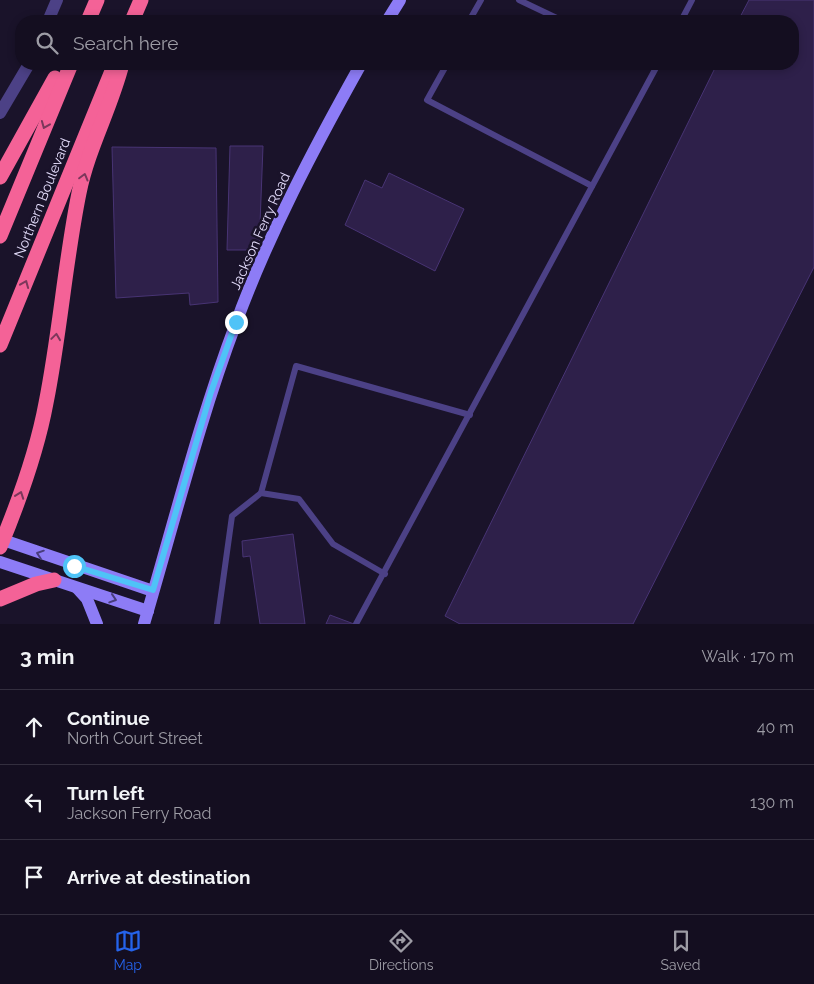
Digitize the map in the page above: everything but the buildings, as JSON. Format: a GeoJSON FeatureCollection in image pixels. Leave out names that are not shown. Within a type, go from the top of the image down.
{"type":"FeatureCollection","features":[{"type":"Feature","properties":{"kind":"highway"},"geometry":{"type":"LineString","coordinates":[[90,15],[96,2]]}},
{"type":"Feature","properties":{"kind":"highway"},"geometry":{"type":"LineString","coordinates":[[0,177],[60,70]]}},
{"type":"Feature","properties":{"kind":"highway","name":"Northern Boulevard"},"geometry":{"type":"LineString","coordinates":[[0,236],[68,70]]}},
{"type":"Feature","properties":{"kind":"highway","name":"Northern Boulevard"},"geometry":{"type":"LineString","coordinates":[[0,345],[113,70]]}},
{"type":"Feature","properties":{"kind":"highway"},"geometry":{"type":"LineString","coordinates":[[1,542],[22,491],[46,403],[80,192],[90,154],[115,92],[120,70]]}},
{"type":"Feature","properties":{"kind":"highway"},"geometry":{"type":"LineString","coordinates":[[0,598],[36,584],[54,580]]}},
{"type":"Feature","properties":{"kind":"main road"},"geometry":{"type":"LineString","coordinates":[[390,15],[400,0]]}},
{"type":"Feature","properties":{"kind":"main road","name":"Jackson Ferry Road"},"geometry":{"type":"LineString","coordinates":[[144,624],[211,392],[236,322],[262,257],[301,175],[358,70]]}},
{"type":"Feature","properties":{"kind":"main road"},"geometry":{"type":"LineString","coordinates":[[1,542],[153,590]]}},
{"type":"Feature","properties":{"kind":"main road"},"geometry":{"type":"LineString","coordinates":[[0,562],[148,611]]}},
{"type":"Feature","properties":{"kind":"main road"},"geometry":{"type":"LineString","coordinates":[[77,588],[87,599],[97,624]]}},
{"type":"Feature","properties":{"kind":"street"},"geometry":{"type":"LineString","coordinates":[[51,15],[57,0]]}},
{"type":"Feature","properties":{"kind":"street"},"geometry":{"type":"LineString","coordinates":[[0,113],[25,70]]}},
{"type":"Feature","properties":{"kind":"lane"},"geometry":{"type":"LineString","coordinates":[[473,15],[481,0]]}},
{"type":"Feature","properties":{"kind":"lane"},"geometry":{"type":"LineString","coordinates":[[519,0],[550,15]]}},
{"type":"Feature","properties":{"kind":"lane"},"geometry":{"type":"LineString","coordinates":[[684,15],[692,0]]}},
{"type":"Feature","properties":{"kind":"lane"},"geometry":{"type":"LineString","coordinates":[[443,70],[427,100],[592,186]]}},
{"type":"Feature","properties":{"kind":"lane"},"geometry":{"type":"LineString","coordinates":[[356,624],[385,574],[652,70]]}},
{"type":"Feature","properties":{"kind":"lane"},"geometry":{"type":"LineString","coordinates":[[218,624],[232,516],[261,494],[296,366],[470,415]]}},
{"type":"Feature","properties":{"kind":"lane"},"geometry":{"type":"LineString","coordinates":[[261,494],[299,499],[333,544],[385,574]]}},
{"type":"Feature","properties":{"kind":"route"},"geometry":{"type":"LineString","coordinates":[[74,566],[153,590],[211,392],[236,322]]}}]}
